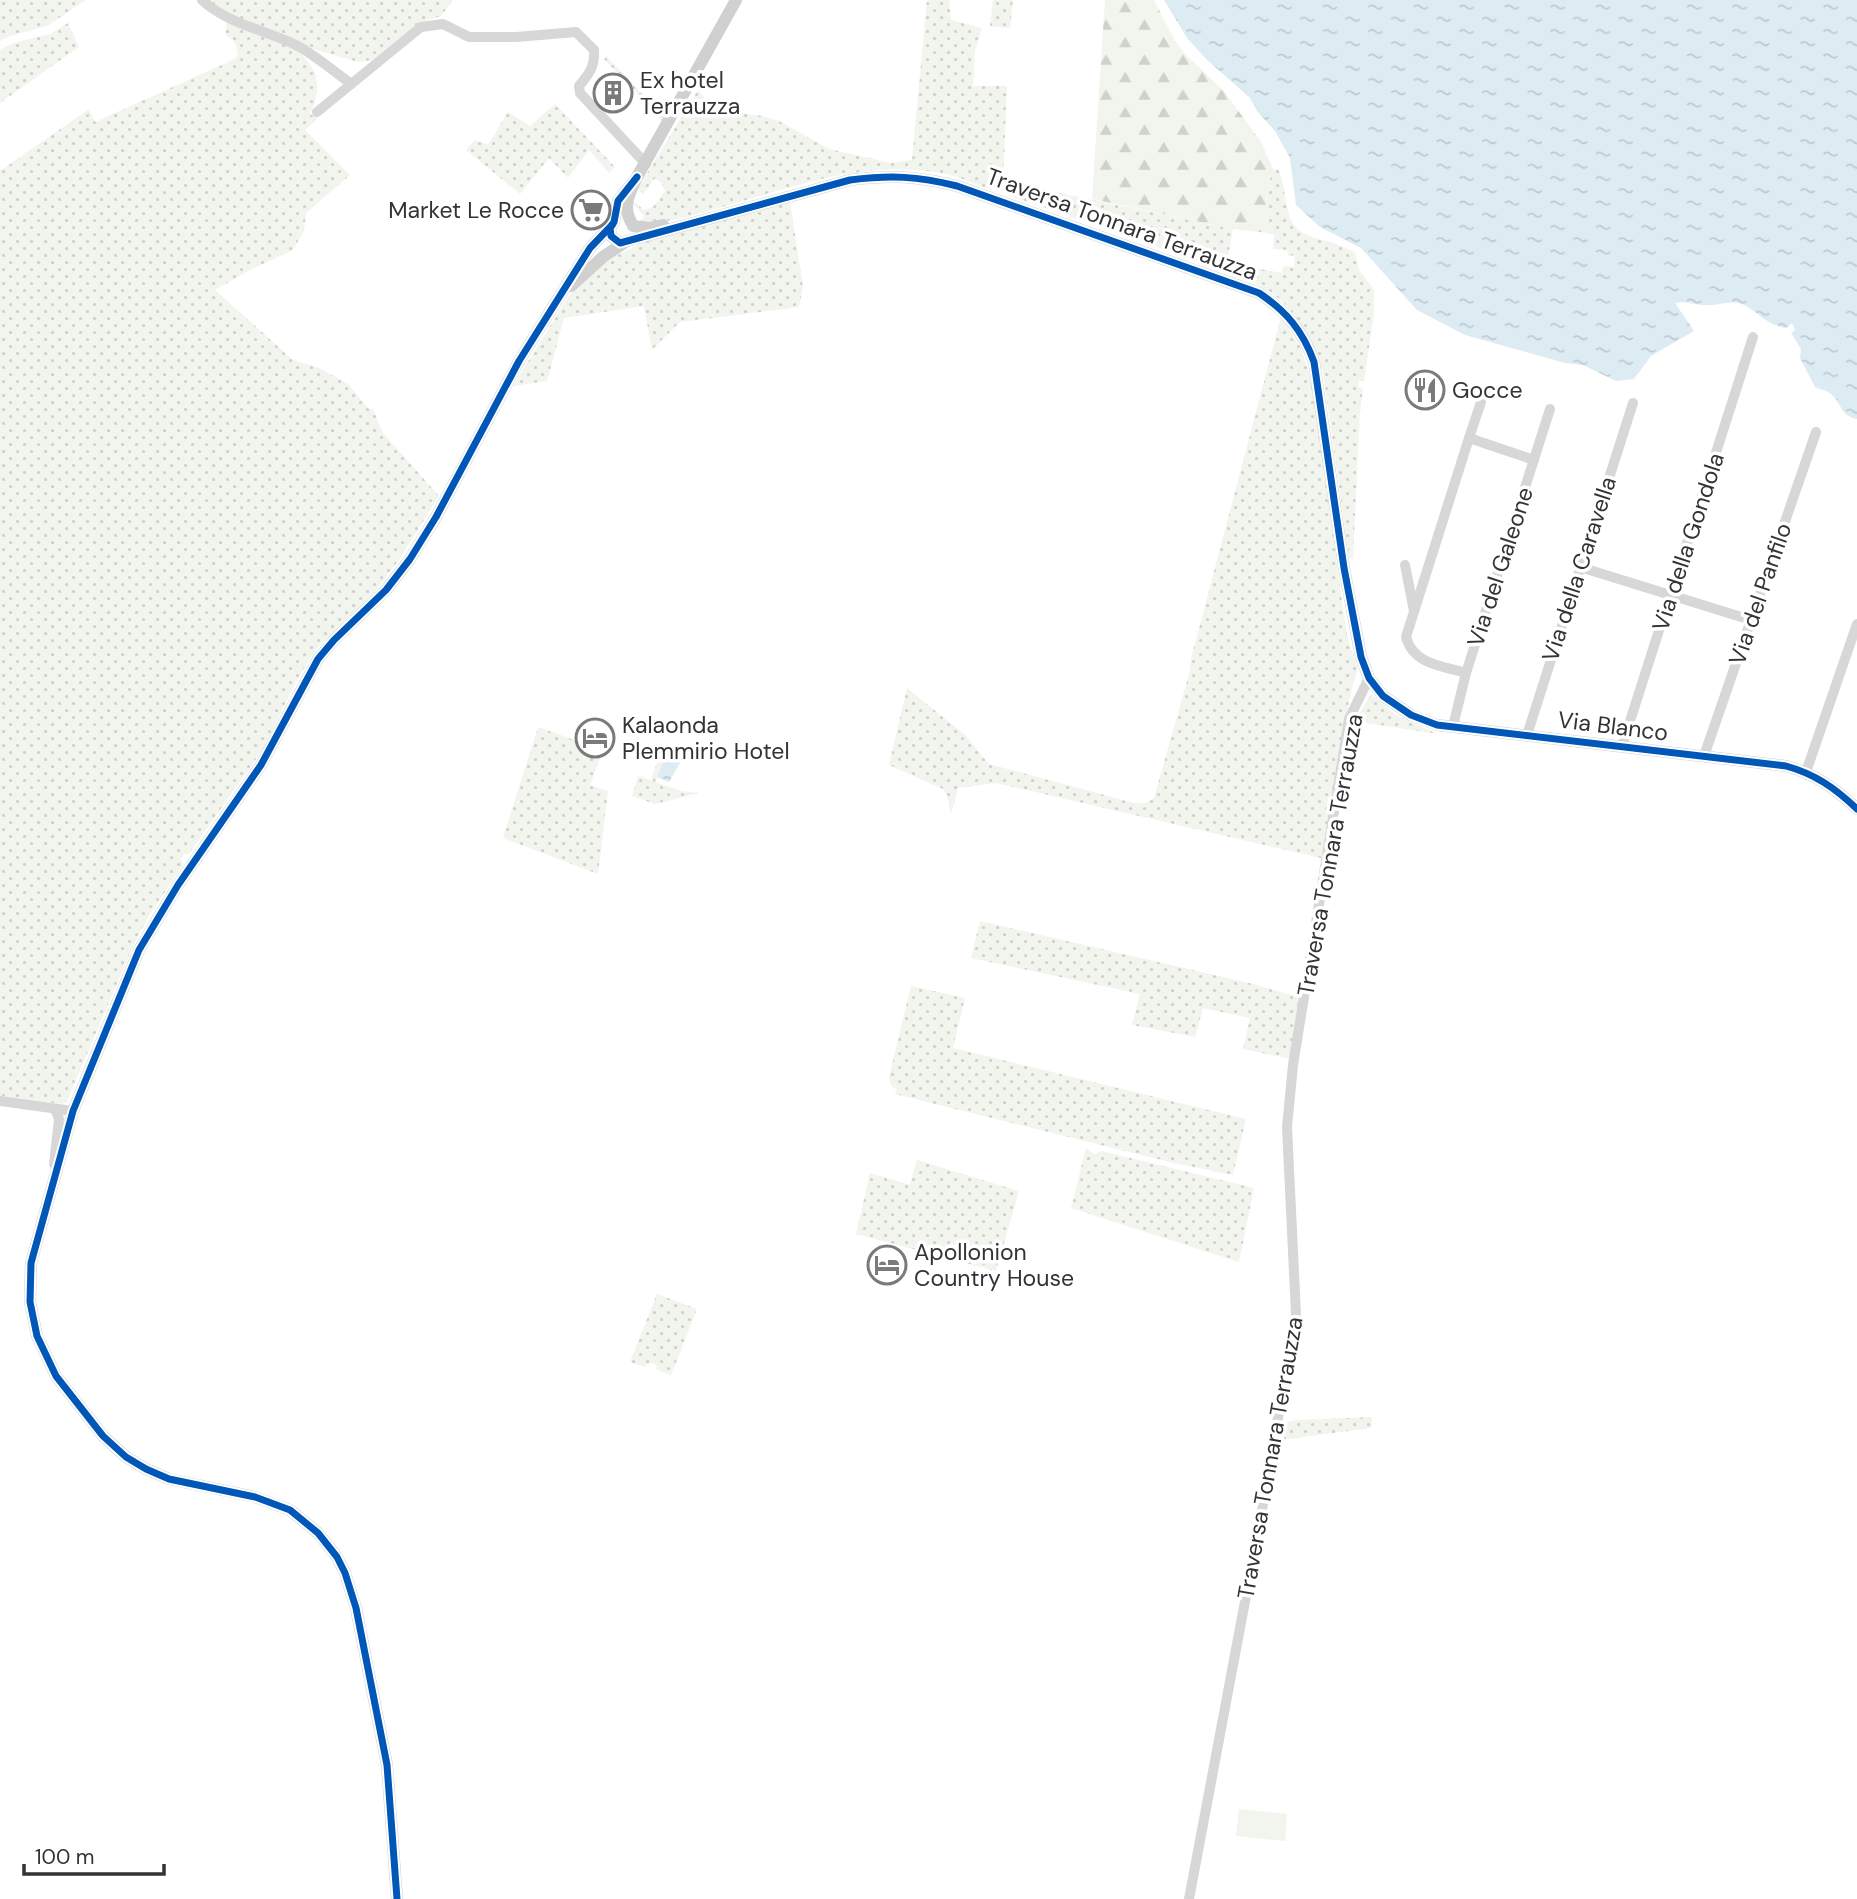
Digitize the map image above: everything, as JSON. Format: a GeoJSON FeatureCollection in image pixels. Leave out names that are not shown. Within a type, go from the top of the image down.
{"type":"FeatureCollection","features":[{"type":"Feature","properties":{"kind":"street"},"geometry":{"type":"LineString","coordinates":[[202,0],[215,11],[295,45],[350,83]]}},
{"type":"Feature","properties":{"kind":"street"},"geometry":{"type":"LineString","coordinates":[[561,296],[596,263],[627,242],[634,234],[626,204],[638,177],[736,0]]}},
{"type":"Feature","properties":{"kind":"street"},"geometry":{"type":"LineString","coordinates":[[317,112],[421,27],[434,23],[443,24],[470,37],[516,37],[576,32],[594,50],[594,63],[591,72],[579,86],[580,93],[646,164]]}},
{"type":"Feature","properties":{"kind":"street","name":"Traversa Tonnara Terrauzza"},"geometry":{"type":"LineString","coordinates":[[695,222],[850,180],[888,175],[929,179],[992,198],[1259,293],[1292,321],[1308,346],[1314,362],[1352,617],[1369,678],[1349,719],[1293,1065],[1287,1127],[1296,1314],[1189,1899]]}},
{"type":"Feature","properties":{"kind":"street"},"geometry":{"type":"LineString","coordinates":[[638,177],[618,201],[611,236],[616,242],[627,242],[695,222]]}},
{"type":"Feature","properties":{"kind":"street"},"geometry":{"type":"LineString","coordinates":[[397,1899],[387,1765],[356,1608],[337,1557],[318,1533],[290,1510],[255,1497],[169,1479],[125,1457],[103,1436],[56,1376],[37,1336],[30,1302],[31,1264],[73,1111],[139,950],[161,912],[261,765],[318,659],[386,590],[410,559],[436,517],[519,361],[590,248],[613,223],[624,219],[649,228],[695,222]]}},
{"type":"Feature","properties":{"kind":"street","name":"Via della Gondola"},"geometry":{"type":"LineString","coordinates":[[1622,746],[1753,337]]}},
{"type":"Feature","properties":{"kind":"street"},"geometry":{"type":"LineString","coordinates":[[1466,673],[1425,661],[1413,652],[1406,636],[1481,402]]}},
{"type":"Feature","properties":{"kind":"street","name":"Via della Caravella"},"geometry":{"type":"LineString","coordinates":[[1527,735],[1633,403]]}},
{"type":"Feature","properties":{"kind":"street","name":"Via del Galeone"},"geometry":{"type":"LineString","coordinates":[[1453,726],[1466,673],[1550,409]]}},
{"type":"Feature","properties":{"kind":"street","name":"Via del Panfilo"},"geometry":{"type":"LineString","coordinates":[[1704,756],[1816,432]]}},
{"type":"Feature","properties":{"kind":"street"},"geometry":{"type":"LineString","coordinates":[[1469,438],[1534,460]]}},
{"type":"Feature","properties":{"kind":"street"},"geometry":{"type":"LineString","coordinates":[[1405,565],[1414,612]]}},
{"type":"Feature","properties":{"kind":"street"},"geometry":{"type":"LineString","coordinates":[[1580,567],[1751,620]]}},
{"type":"Feature","properties":{"kind":"street"},"geometry":{"type":"LineString","coordinates":[[1807,772],[1857,624]]}},
{"type":"Feature","properties":{"kind":"street","name":"Via Blanco"},"geometry":{"type":"LineString","coordinates":[[1369,678],[1383,696],[1411,715],[1437,725],[1786,766],[1807,772],[1827,783],[1857,808]]}},
{"type":"Feature","properties":{"kind":"street"},"geometry":{"type":"LineString","coordinates":[[0,1101],[73,1111]]}},
{"type":"Feature","properties":{"kind":"street"},"geometry":{"type":"LineString","coordinates":[[52,1182],[59,1119],[55,1109]]}},
{"type":"Feature","properties":{"kind":"green space"},"geometry":{"type":"Polygon","coordinates":[[[0,0],[86,0],[47,26],[0,41],[0,0]]]}},
{"type":"Feature","properties":{"kind":"green space"},"geometry":{"type":"Polygon","coordinates":[[[206,0],[453,0],[441,16],[419,23],[372,60],[358,62],[317,50],[219,10],[206,0]]]}},
{"type":"Feature","properties":{"kind":"green space"},"geometry":{"type":"Polygon","coordinates":[[[927,0],[949,0],[951,20],[982,28],[975,51],[973,86],[1007,86],[1003,183],[990,189],[934,172],[881,170],[830,177],[685,217],[640,223],[644,216],[633,201],[644,210],[653,207],[665,191],[655,178],[643,194],[638,188],[698,90],[708,102],[779,121],[829,149],[891,163],[912,160],[927,0]]]}},
{"type":"Feature","properties":{"kind":"green space"},"geometry":{"type":"Polygon","coordinates":[[[993,0],[1013,0],[1010,28],[990,26],[993,0]]]}},
{"type":"Feature","properties":{"kind":"green space"},"geometry":{"type":"Polygon","coordinates":[[[1105,0],[1154,0],[1175,41],[1224,91],[1261,142],[1273,169],[1266,201],[1268,233],[1233,229],[1092,199],[1105,0]]]}},
{"type":"Feature","properties":{"kind":"green space"},"geometry":{"type":"Polygon","coordinates":[[[226,18],[279,40],[308,61],[316,76],[317,93],[310,114],[318,118],[305,130],[350,175],[306,213],[304,231],[293,250],[215,290],[293,360],[319,368],[348,384],[369,409],[373,409],[383,433],[439,496],[399,560],[374,593],[317,648],[298,678],[263,749],[189,854],[184,854],[181,859],[183,865],[150,914],[133,946],[67,1101],[62,1104],[0,1096],[0,171],[89,109],[95,122],[235,59],[238,54],[235,43],[226,35],[226,18]]]}},
{"type":"Feature","properties":{"kind":"green space"},"geometry":{"type":"Polygon","coordinates":[[[68,23],[79,47],[0,103],[0,50],[13,43],[50,34],[68,23]]]}},
{"type":"Feature","properties":{"kind":"green space"},"geometry":{"type":"Polygon","coordinates":[[[606,56],[657,109],[669,114],[663,125],[655,112],[604,59],[606,56]]]}},
{"type":"Feature","properties":{"kind":"green space"},"geometry":{"type":"Polygon","coordinates":[[[555,104],[615,167],[609,173],[589,150],[568,178],[549,158],[520,194],[466,150],[475,140],[488,145],[508,112],[530,126],[555,104]]]}},
{"type":"Feature","properties":{"kind":"green space"},"geometry":{"type":"Polygon","coordinates":[[[1273,169],[1279,170],[1294,225],[1307,235],[1355,252],[1359,270],[1374,290],[1374,314],[1364,381],[1359,380],[1358,387],[1363,389],[1353,559],[1349,558],[1323,373],[1310,339],[1282,301],[1266,289],[1192,259],[1009,196],[1010,183],[1233,229],[1227,263],[1282,273],[1283,266],[1294,267],[1295,256],[1288,255],[1287,250],[1273,249],[1274,234],[1268,233],[1266,201],[1273,169]]]}},
{"type":"Feature","properties":{"kind":"green space"},"geometry":{"type":"Polygon","coordinates":[[[790,202],[803,287],[799,307],[680,322],[652,350],[644,306],[564,318],[547,381],[513,386],[568,297],[601,263],[644,242],[790,202]]]}},
{"type":"Feature","properties":{"kind":"green space"},"geometry":{"type":"Polygon","coordinates":[[[1281,317],[1301,348],[1311,380],[1347,635],[1358,669],[1344,727],[1325,859],[996,783],[958,788],[951,814],[943,789],[889,765],[907,688],[965,735],[989,764],[1134,803],[1146,803],[1154,798],[1190,671],[1281,317]]]}},
{"type":"Feature","properties":{"kind":"green space"},"geometry":{"type":"Polygon","coordinates":[[[1371,694],[1396,715],[1437,734],[1355,721],[1371,694]]]}},
{"type":"Feature","properties":{"kind":"green space"},"geometry":{"type":"Polygon","coordinates":[[[538,727],[603,750],[590,785],[608,791],[598,874],[503,838],[538,727]]]}},
{"type":"Feature","properties":{"kind":"green space"},"geometry":{"type":"Polygon","coordinates":[[[662,748],[683,757],[681,761],[666,754],[655,782],[681,791],[699,793],[655,804],[632,796],[638,776],[651,780],[662,748]]]}},
{"type":"Feature","properties":{"kind":"green space"},"geometry":{"type":"Polygon","coordinates":[[[980,921],[1249,983],[1302,998],[1291,1059],[1243,1049],[1250,1018],[1203,1008],[1195,1037],[1132,1025],[1140,994],[971,958],[980,921]]]}},
{"type":"Feature","properties":{"kind":"green space"},"geometry":{"type":"Polygon","coordinates":[[[911,986],[965,998],[953,1048],[1246,1119],[1233,1175],[895,1094],[897,1089],[891,1086],[889,1077],[911,986]]]}},
{"type":"Feature","properties":{"kind":"green space"},"geometry":{"type":"Polygon","coordinates":[[[1086,1148],[1095,1154],[1101,1151],[1254,1188],[1239,1262],[1071,1208],[1086,1148]]]}},
{"type":"Feature","properties":{"kind":"green space"},"geometry":{"type":"Polygon","coordinates":[[[917,1160],[1019,1191],[996,1271],[856,1234],[870,1173],[910,1185],[917,1160]]]}},
{"type":"Feature","properties":{"kind":"green space"},"geometry":{"type":"Polygon","coordinates":[[[657,1294],[697,1309],[671,1375],[657,1370],[656,1365],[650,1363],[644,1367],[630,1362],[657,1294]]]}},
{"type":"Feature","properties":{"kind":"green space"},"geometry":{"type":"Polygon","coordinates":[[[1372,1417],[1371,1428],[1280,1440],[1282,1423],[1372,1417]]]}},
{"type":"Feature","properties":{"kind":"green space"},"geometry":{"type":"Polygon","coordinates":[[[1239,1809],[1287,1814],[1285,1841],[1236,1836],[1239,1809]]]}},
{"type":"Feature","properties":{"kind":"water"},"geometry":{"type":"Polygon","coordinates":[[[1164,0],[1857,0],[1857,419],[1844,412],[1835,397],[1815,387],[1800,358],[1801,349],[1791,333],[1795,330],[1792,323],[1786,328],[1778,326],[1738,303],[1675,303],[1694,331],[1651,356],[1634,379],[1616,381],[1583,365],[1565,363],[1465,335],[1417,310],[1361,248],[1320,227],[1296,205],[1290,158],[1275,131],[1257,111],[1250,98],[1206,59],[1187,38],[1164,0]]]}},
{"type":"Feature","properties":{"kind":"water"},"geometry":{"type":"Polygon","coordinates":[[[666,754],[681,761],[669,782],[657,777],[666,754]]]}},
{"type":"Feature","properties":{"kind":"cycle path"},"geometry":{"type":"LineString","coordinates":[[637,177],[618,201],[614,222],[610,228],[611,236],[620,243],[850,180],[904,177],[957,186],[1259,293],[1293,323],[1314,362],[1344,568],[1361,657],[1369,678],[1383,696],[1411,715],[1437,725],[1786,766],[1824,783],[1857,809]]}},
{"type":"Feature","properties":{"kind":"cycle path"},"geometry":{"type":"LineString","coordinates":[[397,1899],[387,1765],[356,1608],[337,1557],[318,1533],[290,1510],[255,1497],[169,1479],[126,1457],[103,1436],[56,1376],[37,1336],[30,1302],[31,1263],[73,1111],[139,950],[178,885],[261,765],[318,659],[386,590],[410,559],[436,517],[519,361],[590,248],[612,225]]}},
{"type":"Feature","properties":{"kind":"place","name":"Ex hotel Terrauzza"},"geometry":{"type":"Point","coordinates":[613,93]}},
{"type":"Feature","properties":{"kind":"place","name":"Market Le Rocce"},"geometry":{"type":"Point","coordinates":[591,210]}},
{"type":"Feature","properties":{"kind":"place","name":"Gocce"},"geometry":{"type":"Point","coordinates":[1425,390]}},
{"type":"Feature","properties":{"kind":"place","name":"Kalaonda Plemmirio Hotel"},"geometry":{"type":"Point","coordinates":[595,738]}},
{"type":"Feature","properties":{"kind":"place","name":"Apollonion Country House"},"geometry":{"type":"Point","coordinates":[887,1265]}}]}
